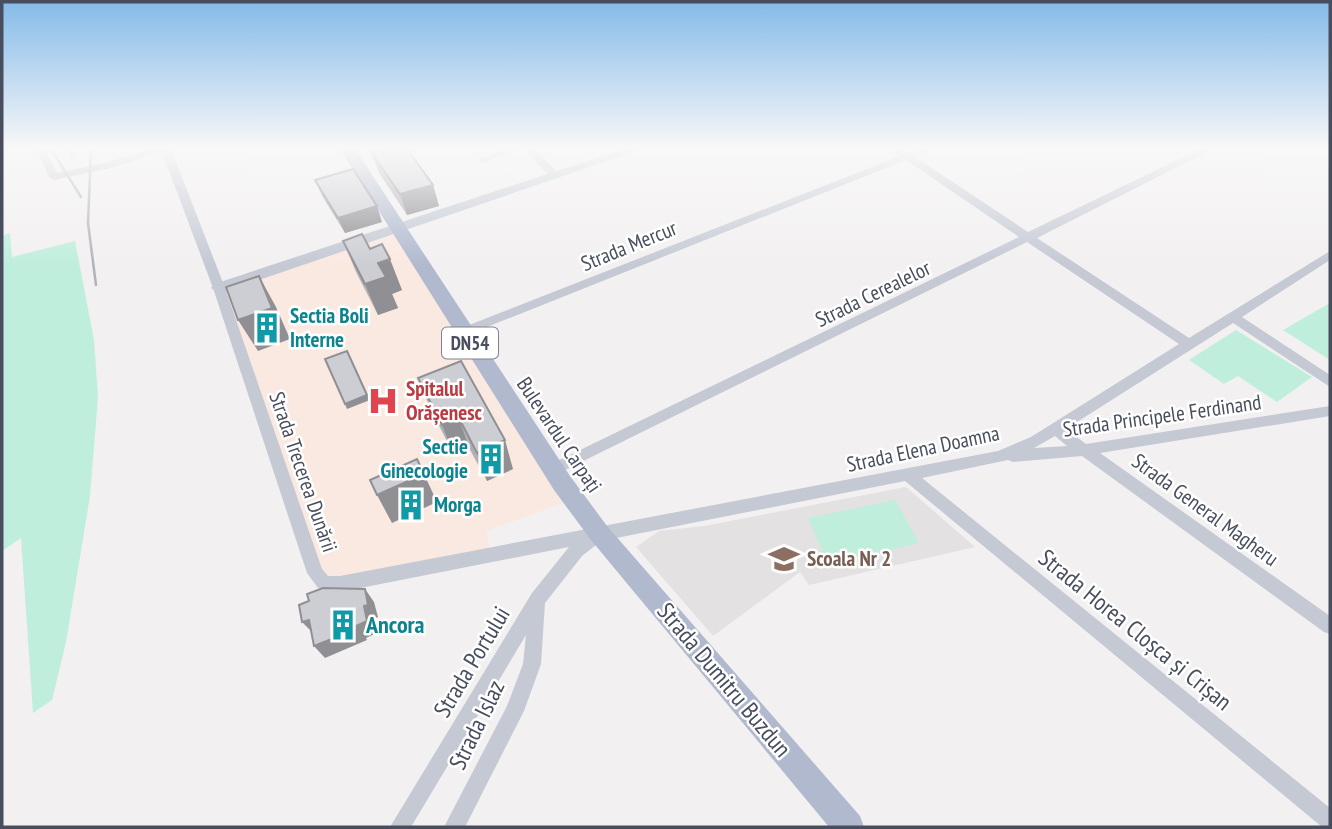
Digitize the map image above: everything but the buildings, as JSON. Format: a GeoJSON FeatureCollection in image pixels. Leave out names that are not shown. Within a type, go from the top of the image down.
{"type":"FeatureCollection","features":[{"type":"Feature","properties":{"kind":"main road","name":"Bulevardul Carpați"},"geometry":{"type":"LineString","coordinates":[[371,188],[552,470],[599,533]]}},
{"type":"Feature","properties":{"kind":"main road","name":"Strada Dumitru Buzdun"},"geometry":{"type":"LineString","coordinates":[[599,533],[849,827]]}},
{"type":"Feature","properties":{"kind":"street","name":"Strada Trecerea Dunării"},"geometry":{"type":"LineString","coordinates":[[179,188],[219,289],[315,573],[324,583],[340,584],[599,533]]}},
{"type":"Feature","properties":{"kind":"street"},"geometry":{"type":"LineString","coordinates":[[219,289],[520,188]]}},
{"type":"Feature","properties":{"kind":"street","name":"Strada Mercur"},"geometry":{"type":"LineString","coordinates":[[463,332],[829,188]]}},
{"type":"Feature","properties":{"kind":"street"},"geometry":{"type":"LineString","coordinates":[[953,188],[1188,344]]}},
{"type":"Feature","properties":{"kind":"street","name":"Strada Cerealelor"},"geometry":{"type":"LineString","coordinates":[[552,470],[1131,188]]}},
{"type":"Feature","properties":{"kind":"street","name":"Strada Elena Doamna"},"geometry":{"type":"LineString","coordinates":[[599,533],[1000,457],[1055,429],[1330,255]]}},
{"type":"Feature","properties":{"kind":"street"},"geometry":{"type":"LineString","coordinates":[[1232,316],[1330,382]]}},
{"type":"Feature","properties":{"kind":"street","name":"Strada Principele Ferdinand"},"geometry":{"type":"LineString","coordinates":[[1000,457],[1084,450],[1330,411]]}},
{"type":"Feature","properties":{"kind":"street","name":"Strada General Magheru"},"geometry":{"type":"LineString","coordinates":[[1055,429],[1330,626]]}},
{"type":"Feature","properties":{"kind":"street","name":"Strada Horea Cloșca și Crișan"},"geometry":{"type":"LineString","coordinates":[[909,476],[1330,821]]}},
{"type":"Feature","properties":{"kind":"street","name":"Strada Portului"},"geometry":{"type":"LineString","coordinates":[[400,827],[538,599],[576,551],[599,533]]}},
{"type":"Feature","properties":{"kind":"street","name":"Strada Islaz"},"geometry":{"type":"LineString","coordinates":[[454,827],[514,710],[532,664],[538,599]]}},
{"type":"Feature","properties":{"kind":"shaded area","name":"Spitalul Orășenesc"},"geometry":{"type":"Polygon","coordinates":[[[397,229],[574,499],[486,531],[491,554],[324,583],[219,289],[397,229]]]}},
{"type":"Feature","properties":{"kind":"shaded area","name":"Scoala Nr 2"},"geometry":{"type":"Polygon","coordinates":[[[906,487],[975,547],[809,585],[800,572],[713,636],[636,547],[659,531],[704,526],[906,487]]]}},
{"type":"Feature","properties":{"kind":"green space"},"geometry":{"type":"Polygon","coordinates":[[[10,233],[12,257],[75,241],[94,340],[98,397],[90,496],[66,642],[52,700],[33,713],[21,538],[2,551],[2,236],[10,233]]]}},
{"type":"Feature","properties":{"kind":"green space"},"geometry":{"type":"Polygon","coordinates":[[[1330,303],[1330,360],[1283,330],[1330,303]]]}},
{"type":"Feature","properties":{"kind":"green space"},"geometry":{"type":"Polygon","coordinates":[[[1236,330],[1312,377],[1277,402],[1238,376],[1224,384],[1189,360],[1236,330]]]}},
{"type":"Feature","properties":{"kind":"green space"},"geometry":{"type":"Polygon","coordinates":[[[895,500],[919,543],[828,564],[808,518],[895,500]]]}},
{"type":"Feature","properties":{"kind":"railway"},"geometry":{"type":"LineString","coordinates":[[75,188],[81,197]]}},
{"type":"Feature","properties":{"kind":"railway"},"geometry":{"type":"LineString","coordinates":[[89,188],[88,223],[96,285]]}},
{"type":"Feature","properties":{"kind":"place","name":"Sectia Boli Interne"},"geometry":{"type":"Point","coordinates":[267,328]}},
{"type":"Feature","properties":{"kind":"place","name":"Spitalul Orășenesc"},"geometry":{"type":"Point","coordinates":[383,401]}},
{"type":"Feature","properties":{"kind":"place","name":"Sectie Ginecologie"},"geometry":{"type":"Point","coordinates":[491,459]}},
{"type":"Feature","properties":{"kind":"place","name":"Morga"},"geometry":{"type":"Point","coordinates":[411,505]}},
{"type":"Feature","properties":{"kind":"place","name":"Scoala Nr 2"},"geometry":{"type":"Point","coordinates":[784,559]}},
{"type":"Feature","properties":{"kind":"place","name":"Ancora"},"geometry":{"type":"Point","coordinates":[343,625]}}]}
